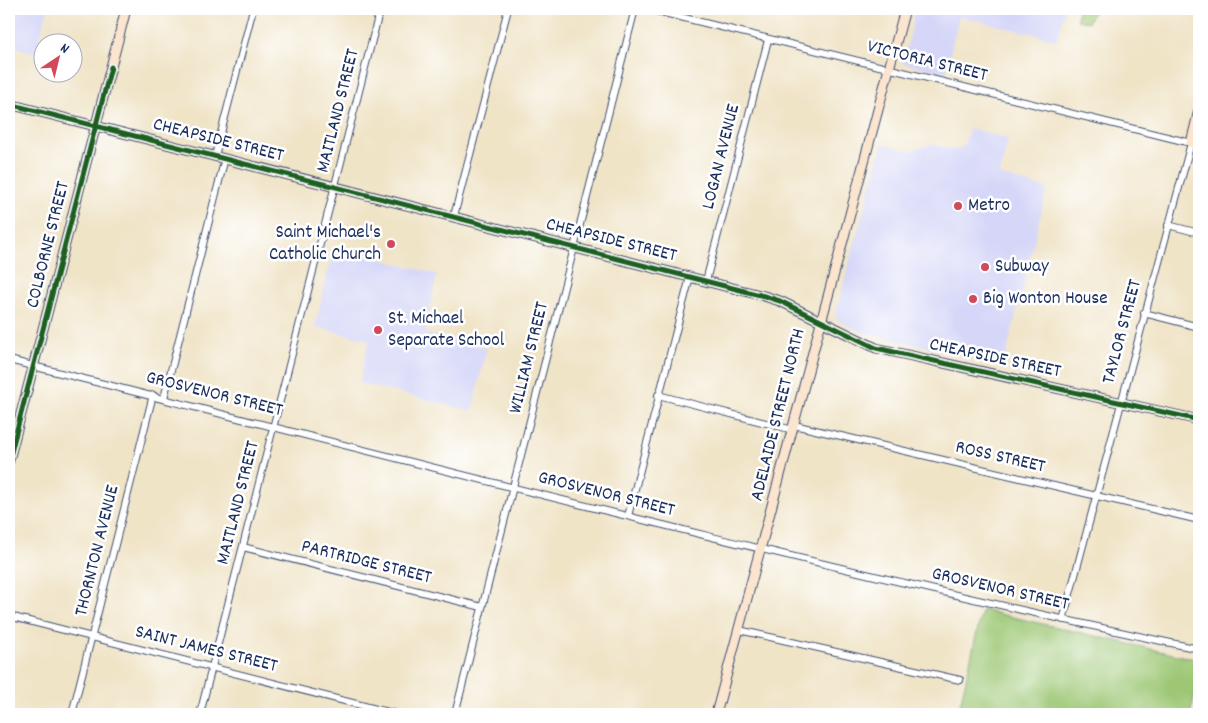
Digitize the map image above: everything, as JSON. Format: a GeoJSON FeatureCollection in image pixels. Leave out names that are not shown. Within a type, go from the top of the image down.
{"type":"FeatureCollection","features":[{"type":"Feature","properties":{"kind":"street","name":"COLBORNE STREET"},"geometry":{"type":"LineString","coordinates":[[9,460],[126,9]]}},
{"type":"Feature","properties":{"kind":"street"},"geometry":{"type":"LineString","coordinates":[[215,156],[253,9]]}},
{"type":"Feature","properties":{"kind":"street","name":"MAITLAND STREET"},"geometry":{"type":"LineString","coordinates":[[200,714],[380,9]]}},
{"type":"Feature","properties":{"kind":"street"},"geometry":{"type":"LineString","coordinates":[[454,216],[508,9]]}},
{"type":"Feature","properties":{"kind":"street","name":"WILLIAM STREET"},"geometry":{"type":"LineString","coordinates":[[455,714],[635,9]]}},
{"type":"Feature","properties":{"kind":"street","name":"VICTORIA STREET"},"geometry":{"type":"LineString","coordinates":[[648,9],[1195,144]]}},
{"type":"Feature","properties":{"kind":"street","name":"ADELAIDE STREET NORTH"},"geometry":{"type":"LineString","coordinates":[[716,714],[905,9]]}},
{"type":"Feature","properties":{"kind":"street","name":"LOGAN AVENUE"},"geometry":{"type":"LineString","coordinates":[[706,281],[768,40]]}},
{"type":"Feature","properties":{"kind":"street","name":"CHEAPSIDE STREET"},"geometry":{"type":"LineString","coordinates":[[9,104],[454,216],[777,300],[876,348],[1199,420]]}},
{"type":"Feature","properties":{"kind":"street","name":"TAYLOR STREET"},"geometry":{"type":"LineString","coordinates":[[1064,620],[1095,496],[1168,225],[1195,144],[1199,110]]}},
{"type":"Feature","properties":{"kind":"street"},"geometry":{"type":"LineString","coordinates":[[164,398],[225,158]]}},
{"type":"Feature","properties":{"kind":"street"},"geometry":{"type":"LineString","coordinates":[[1168,225],[1199,232]]}},
{"type":"Feature","properties":{"kind":"street"},"geometry":{"type":"LineString","coordinates":[[628,516],[690,277]]}},
{"type":"Feature","properties":{"kind":"street"},"geometry":{"type":"LineString","coordinates":[[1144,313],[1199,327]]}},
{"type":"Feature","properties":{"kind":"street","name":"GROSVENOR STREET"},"geometry":{"type":"LineString","coordinates":[[9,360],[761,550],[1199,649]]}},
{"type":"Feature","properties":{"kind":"street","name":"THORNTON AVENUE"},"geometry":{"type":"LineString","coordinates":[[72,714],[153,396]]}},
{"type":"Feature","properties":{"kind":"street","name":"ROSS STREET"},"geometry":{"type":"LineString","coordinates":[[658,396],[1199,520]]}},
{"type":"Feature","properties":{"kind":"street","name":"PARTRIDGE STREET"},"geometry":{"type":"LineString","coordinates":[[243,547],[482,607]]}},
{"type":"Feature","properties":{"kind":"street","name":"SAINT JAMES STREET"},"geometry":{"type":"LineString","coordinates":[[9,616],[396,714]]}},
{"type":"Feature","properties":{"kind":"street"},"geometry":{"type":"LineString","coordinates":[[739,630],[960,680]]}},
{"type":"Feature","properties":{"kind":"shaded area"},"geometry":{"type":"Polygon","coordinates":[[[9,9],[48,9],[41,32],[32,32],[32,52],[9,45],[9,9]]]}},
{"type":"Feature","properties":{"kind":"shaded area"},"geometry":{"type":"Polygon","coordinates":[[[914,9],[1065,9],[1057,40],[959,16],[946,73],[902,63],[911,32],[914,9]]]}},
{"type":"Feature","properties":{"kind":"shaded area"},"geometry":{"type":"Polygon","coordinates":[[[969,128],[1008,139],[1000,175],[1047,189],[1004,364],[864,333],[839,321],[835,315],[882,144],[910,151],[932,144],[957,150],[964,145],[969,128]]]}},
{"type":"Feature","properties":{"kind":"shaded area","name":"St. Michael Separate School"},"geometry":{"type":"Polygon","coordinates":[[[334,247],[437,274],[425,333],[487,348],[472,411],[359,383],[369,340],[315,327],[334,247]]]}},
{"type":"Feature","properties":{"kind":"green space"},"geometry":{"type":"Polygon","coordinates":[[[1078,9],[1094,11],[1088,22],[1077,20],[1078,9]]]}},
{"type":"Feature","properties":{"kind":"green space"},"geometry":{"type":"Polygon","coordinates":[[[982,610],[1199,660],[1199,678],[1190,714],[958,714],[982,610]]]}},
{"type":"Feature","properties":{"kind":"cycle path"},"geometry":{"type":"LineString","coordinates":[[9,460],[111,67]]}},
{"type":"Feature","properties":{"kind":"cycle path"},"geometry":{"type":"LineString","coordinates":[[9,104],[764,296],[780,301],[876,348],[1199,420]]}},
{"type":"Feature","properties":{"kind":"place","name":"Metro"},"geometry":{"type":"Point","coordinates":[958,206]}},
{"type":"Feature","properties":{"kind":"place","name":"Saint Michael's Catholic Church"},"geometry":{"type":"Point","coordinates":[391,244]}},
{"type":"Feature","properties":{"kind":"place","name":"Subway"},"geometry":{"type":"Point","coordinates":[985,267]}},
{"type":"Feature","properties":{"kind":"place","name":"Big Wonton House"},"geometry":{"type":"Point","coordinates":[973,299]}},
{"type":"Feature","properties":{"kind":"place","name":"St. Michael Separate School"},"geometry":{"type":"Point","coordinates":[378,330]}}]}
